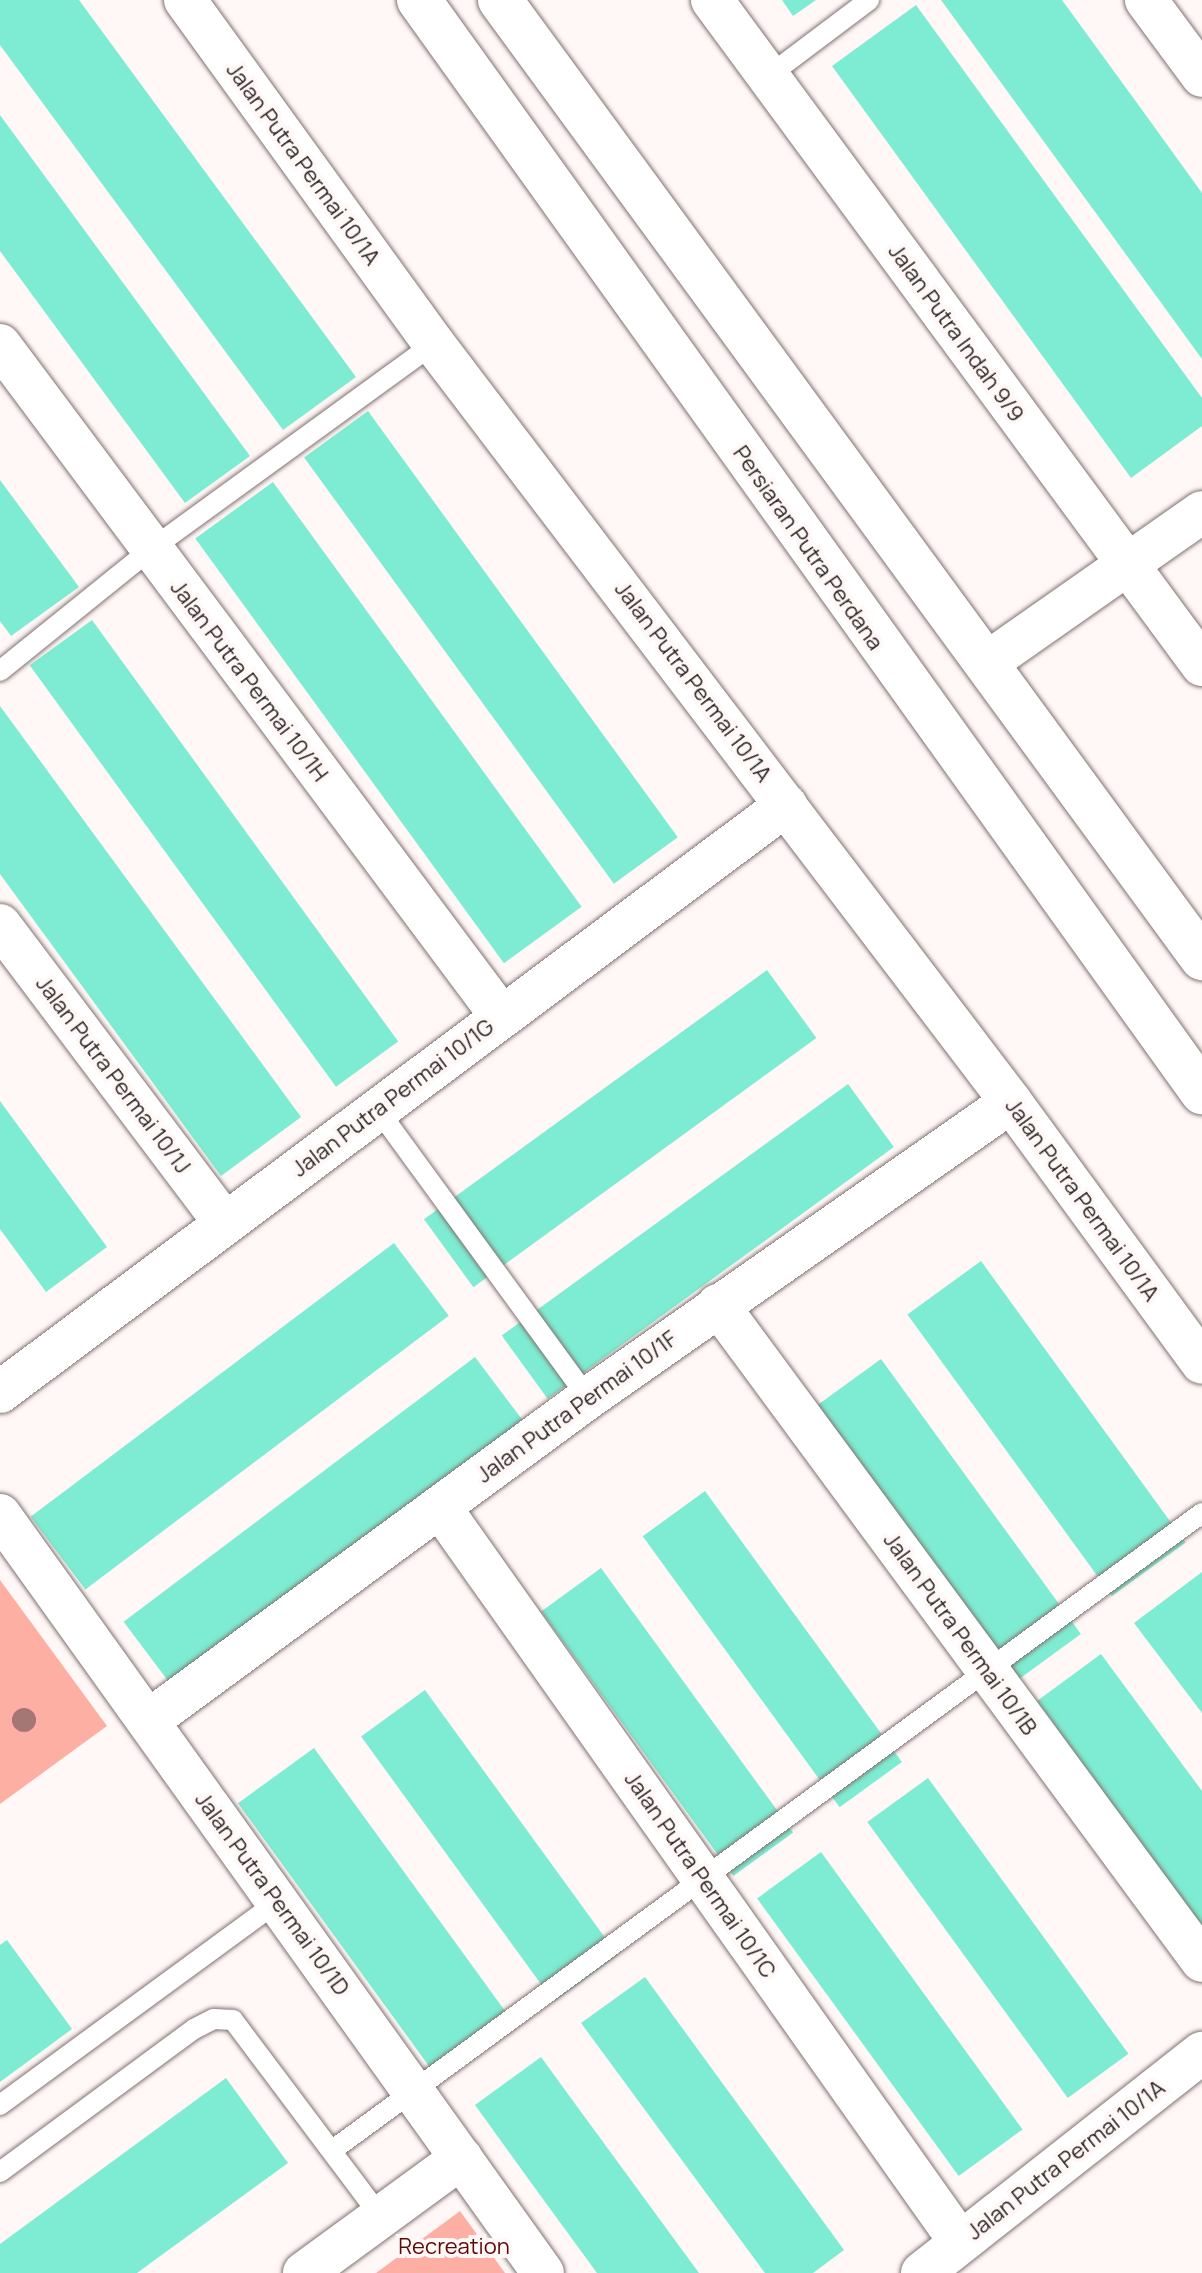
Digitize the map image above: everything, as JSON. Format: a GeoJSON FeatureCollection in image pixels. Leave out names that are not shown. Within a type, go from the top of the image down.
{"type":"FeatureCollection","features":[{"type":"Feature","properties":{"kind":"main road","name":"Persiaran Putra Perdana"},"geometry":{"type":"LineString","coordinates":[[419,0],[1202,1092]]}},
{"type":"Feature","properties":{"kind":"main road"},"geometry":{"type":"LineString","coordinates":[[500,0],[1202,958]]}},
{"type":"Feature","properties":{"kind":"street","name":"Jalan Putra Permai 10/1A"},"geometry":{"type":"LineString","coordinates":[[185,0],[434,344],[1011,1102],[1202,1363]]}},
{"type":"Feature","properties":{"kind":"street","name":"Jalan Putra Indah 9/9"},"geometry":{"type":"LineString","coordinates":[[712,0],[1202,665]]}},
{"type":"Feature","properties":{"kind":"street"},"geometry":{"type":"LineString","coordinates":[[1146,0],[1202,76]]}},
{"type":"Feature","properties":{"kind":"street","name":"Jalan Putra Permai 10/1H"},"geometry":{"type":"LineString","coordinates":[[0,345],[150,550],[501,1016]]}},
{"type":"Feature","properties":{"kind":"street"},"geometry":{"type":"LineString","coordinates":[[988,662],[1202,512]]}},
{"type":"Feature","properties":{"kind":"street","name":"Jalan Putra Permai 10/1G"},"geometry":{"type":"LineString","coordinates":[[0,1392],[786,805]]}},
{"type":"Feature","properties":{"kind":"street","name":"Jalan Putra Permai 10/1J"},"geometry":{"type":"LineString","coordinates":[[0,925],[225,1224]]}},
{"type":"Feature","properties":{"kind":"street","name":"Jalan Putra Permai 10/1F"},"geometry":{"type":"LineString","coordinates":[[148,1721],[588,1398],[1011,1102]]}},
{"type":"Feature","properties":{"kind":"street","name":"Jalan Putra Permai 10/1B"},"geometry":{"type":"LineString","coordinates":[[718,1305],[1202,1961]]}},
{"type":"Feature","properties":{"kind":"street","name":"Jalan Putra Permai 10/1C"},"geometry":{"type":"LineString","coordinates":[[440,1507],[701,1876],[937,2261]]}},
{"type":"Feature","properties":{"kind":"street","name":"Jalan Putra Permai 10/1D"},"geometry":{"type":"LineString","coordinates":[[0,1515],[543,2273]]}},
{"type":"Feature","properties":{"kind":"street","name":"Jalan Putra Permai 10/1A"},"geometry":{"type":"LineString","coordinates":[[937,2261],[1202,2053]]}},
{"type":"Feature","properties":{"kind":"street"},"geometry":{"type":"LineString","coordinates":[[304,2273],[461,2158]]}},
{"type":"Feature","properties":{"kind":"lane"},"geometry":{"type":"LineString","coordinates":[[767,77],[869,0]]}},
{"type":"Feature","properties":{"kind":"lane"},"geometry":{"type":"LineString","coordinates":[[0,671],[150,550],[434,344]]}},
{"type":"Feature","properties":{"kind":"lane"},"geometry":{"type":"LineString","coordinates":[[378,1110],[588,1398]]}},
{"type":"Feature","properties":{"kind":"lane"},"geometry":{"type":"LineString","coordinates":[[334,2149],[701,1876],[1202,1513]]}},
{"type":"Feature","properties":{"kind":"lane"},"geometry":{"type":"LineString","coordinates":[[0,2105],[277,1902]]}},
{"type":"Feature","properties":{"kind":"lane"},"geometry":{"type":"LineString","coordinates":[[0,2172],[214,2019],[233,2020],[334,2149],[381,2217]]}},
{"type":"Feature","properties":{"kind":"green space"},"geometry":{"type":"Polygon","coordinates":[[[0,1580],[107,1726],[0,1804],[0,1580]]]}},
{"type":"Feature","properties":{"kind":"green space","name":"Recreation"},"geometry":{"type":"Polygon","coordinates":[[[460,2211],[505,2273],[376,2273],[460,2211]]]}},
{"type":"Feature","properties":{"kind":"building"},"geometry":{"type":"Polygon","coordinates":[[[0,0],[79,0],[356,377],[283,430],[0,45],[0,0]]]}},
{"type":"Feature","properties":{"kind":"building"},"geometry":{"type":"Polygon","coordinates":[[[782,0],[816,0],[793,16],[782,0]]]}},
{"type":"Feature","properties":{"kind":"building"},"geometry":{"type":"Polygon","coordinates":[[[941,0],[1062,0],[1137,103],[1202,193],[1202,359],[941,0]]]}},
{"type":"Feature","properties":{"kind":"building"},"geometry":{"type":"Polygon","coordinates":[[[916,5],[1202,398],[1202,426],[1131,478],[832,66],[916,5]]]}},
{"type":"Feature","properties":{"kind":"building"},"geometry":{"type":"Polygon","coordinates":[[[0,115],[250,456],[185,503],[0,251],[0,115]]]}},
{"type":"Feature","properties":{"kind":"building"},"geometry":{"type":"Polygon","coordinates":[[[368,411],[678,837],[614,884],[304,457],[368,411]]]}},
{"type":"Feature","properties":{"kind":"building"},"geometry":{"type":"Polygon","coordinates":[[[0,480],[79,587],[11,636],[0,621],[0,480]]]}},
{"type":"Feature","properties":{"kind":"building"},"geometry":{"type":"Polygon","coordinates":[[[273,482],[582,907],[504,963],[195,538],[273,482]]]}},
{"type":"Feature","properties":{"kind":"building"},"geometry":{"type":"Polygon","coordinates":[[[92,620],[398,1041],[336,1087],[30,665],[92,620]]]}},
{"type":"Feature","properties":{"kind":"building"},"geometry":{"type":"Polygon","coordinates":[[[0,706],[301,1117],[221,1176],[0,874],[0,706]]]}},
{"type":"Feature","properties":{"kind":"building"},"geometry":{"type":"Polygon","coordinates":[[[767,970],[816,1038],[473,1287],[424,1219],[767,970]]]}},
{"type":"Feature","properties":{"kind":"building"},"geometry":{"type":"Polygon","coordinates":[[[848,1084],[894,1147],[548,1399],[502,1336],[848,1084]]]}},
{"type":"Feature","properties":{"kind":"building"},"geometry":{"type":"Polygon","coordinates":[[[0,1101],[107,1247],[46,1292],[0,1229],[0,1101]]]}},
{"type":"Feature","properties":{"kind":"building"},"geometry":{"type":"Polygon","coordinates":[[[394,1243],[449,1316],[85,1590],[31,1517],[394,1243]]]}},
{"type":"Feature","properties":{"kind":"building"},"geometry":{"type":"Polygon","coordinates":[[[981,1261],[1186,1543],[1112,1596],[907,1314],[981,1261]]]}},
{"type":"Feature","properties":{"kind":"building"},"geometry":{"type":"Polygon","coordinates":[[[475,1357],[523,1420],[171,1685],[124,1622],[475,1357]]]}},
{"type":"Feature","properties":{"kind":"building"},"geometry":{"type":"Polygon","coordinates":[[[881,1359],[1081,1634],[1018,1680],[818,1405],[881,1359]]]}},
{"type":"Feature","properties":{"kind":"building"},"geometry":{"type":"Polygon","coordinates":[[[705,1491],[902,1762],[840,1807],[643,1536],[705,1491]]]}},
{"type":"Feature","properties":{"kind":"building"},"geometry":{"type":"Polygon","coordinates":[[[601,1568],[793,1833],[733,1876],[541,1611],[601,1568]]]}},
{"type":"Feature","properties":{"kind":"building"},"geometry":{"type":"Polygon","coordinates":[[[1202,1572],[1202,1713],[1134,1623],[1202,1572]]]}},
{"type":"Feature","properties":{"kind":"building"},"geometry":{"type":"Polygon","coordinates":[[[1101,1654],[1202,1791],[1202,1927],[1037,1701],[1101,1654]]]}},
{"type":"Feature","properties":{"kind":"building"},"geometry":{"type":"Polygon","coordinates":[[[425,1690],[618,1955],[554,2002],[361,1736],[425,1690]]]}},
{"type":"Feature","properties":{"kind":"building"},"geometry":{"type":"Polygon","coordinates":[[[314,1748],[516,2025],[440,2081],[238,1803],[314,1748]]]}},
{"type":"Feature","properties":{"kind":"building"},"geometry":{"type":"Polygon","coordinates":[[[928,1778],[1128,2054],[1068,2098],[867,1822],[928,1778]]]}},
{"type":"Feature","properties":{"kind":"building"},"geometry":{"type":"Polygon","coordinates":[[[821,1852],[1023,2129],[959,2176],[757,1898],[821,1852]]]}},
{"type":"Feature","properties":{"kind":"building"},"geometry":{"type":"Polygon","coordinates":[[[7,1940],[72,2029],[0,2082],[0,1945],[7,1940]]]}},
{"type":"Feature","properties":{"kind":"building"},"geometry":{"type":"Polygon","coordinates":[[[645,1977],[844,2250],[813,2273],[765,2273],[581,2023],[645,1977]]]}},
{"type":"Feature","properties":{"kind":"building"},"geometry":{"type":"Polygon","coordinates":[[[541,2057],[699,2273],[597,2273],[475,2105],[541,2057]]]}},
{"type":"Feature","properties":{"kind":"building"},"geometry":{"type":"Polygon","coordinates":[[[226,2078],[288,2163],[137,2273],[0,2273],[0,2244],[226,2078]]]}}]}
